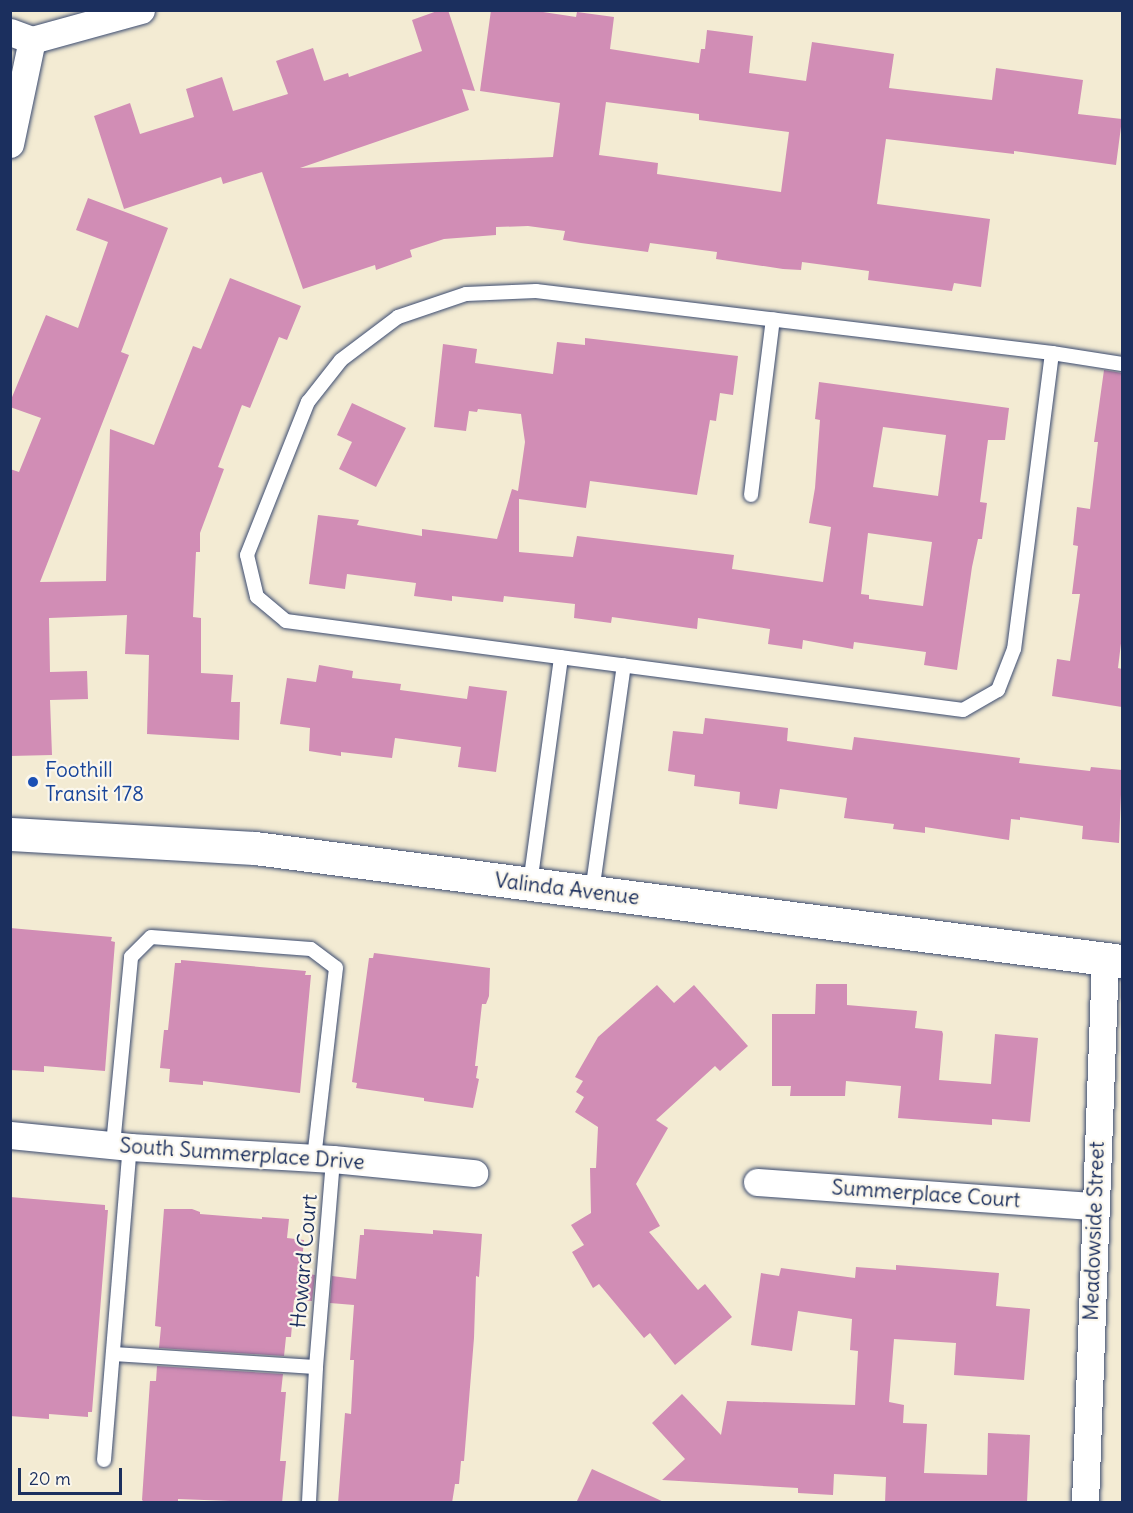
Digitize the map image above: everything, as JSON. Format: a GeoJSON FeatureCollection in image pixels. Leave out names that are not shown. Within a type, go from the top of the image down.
{"type":"FeatureCollection","features":[{"type":"Feature","properties":{"kind":"main road","name":"Valinda Avenue"},"geometry":{"type":"LineString","coordinates":[[10,834],[255,848],[1114,960]]}},
{"type":"Feature","properties":{"kind":"street"},"geometry":{"type":"LineString","coordinates":[[10,144],[21,36],[141,10]]}},
{"type":"Feature","properties":{"kind":"street","name":"Meadowside Street"},"geometry":{"type":"LineString","coordinates":[[1085,1503],[1095,1206],[1114,960]]}},
{"type":"Feature","properties":{"kind":"street","name":"South Summerplace Drive"},"geometry":{"type":"LineString","coordinates":[[10,1135],[121,1146],[324,1159],[474,1173]]}},
{"type":"Feature","properties":{"kind":"street","name":"Summerplace Court"},"geometry":{"type":"LineString","coordinates":[[757,1182],[1095,1206]]}},
{"type":"Feature","properties":{"kind":"lane"},"geometry":{"type":"LineString","coordinates":[[1052,353],[1014,649],[999,690],[963,710],[286,621],[257,597],[247,555],[308,402],[341,360],[398,316],[466,294],[536,291],[1052,353],[1122,364]]}},
{"type":"Feature","properties":{"kind":"lane"},"geometry":{"type":"LineString","coordinates":[[752,495],[773,319]]}},
{"type":"Feature","properties":{"kind":"lane"},"geometry":{"type":"LineString","coordinates":[[530,884],[561,657]]}},
{"type":"Feature","properties":{"kind":"lane"},"geometry":{"type":"LineString","coordinates":[[592,892],[624,665]]}},
{"type":"Feature","properties":{"kind":"lane","name":"Howard Court"},"geometry":{"type":"LineString","coordinates":[[121,1146],[131,957],[151,937],[311,949],[336,968],[324,1159],[309,1503]]}},
{"type":"Feature","properties":{"kind":"lane"},"geometry":{"type":"LineString","coordinates":[[104,1461],[113,1354],[121,1146]]}},
{"type":"Feature","properties":{"kind":"lane"},"geometry":{"type":"LineString","coordinates":[[113,1354],[316,1367]]}},
{"type":"Feature","properties":{"kind":"building"},"geometry":{"type":"Polygon","coordinates":[[[440,10],[448,10],[475,91],[462,89],[469,110],[300,168],[553,157],[560,103],[480,91],[491,10],[530,10],[576,17],[577,12],[614,17],[610,49],[699,63],[701,49],[705,49],[707,30],[753,36],[749,73],[806,81],[812,42],[894,54],[889,88],[992,100],[996,68],[1083,80],[1078,114],[1122,119],[1116,165],[1014,151],[1014,154],[886,139],[877,204],[990,219],[981,287],[954,283],[952,291],[868,280],[869,271],[802,262],[801,270],[783,269],[716,259],[717,252],[650,243],[648,252],[581,243],[563,240],[565,231],[528,226],[496,227],[496,235],[444,239],[410,250],[412,257],[376,270],[375,265],[303,289],[262,172],[223,184],[221,177],[124,209],[94,116],[130,103],[140,134],[194,117],[186,89],[222,77],[233,111],[288,94],[276,61],[313,48],[324,81],[348,73],[349,77],[422,51],[412,20],[440,10]],[[606,102],[599,155],[658,163],[657,174],[781,192],[789,132],[699,120],[699,114],[606,102]]]}},
{"type":"Feature","properties":{"kind":"building"},"geometry":{"type":"Polygon","coordinates":[[[88,198],[168,228],[121,352],[129,355],[40,582],[106,581],[110,429],[154,445],[193,346],[201,349],[230,278],[301,306],[287,340],[279,337],[250,408],[242,405],[218,467],[224,469],[200,533],[200,552],[196,552],[193,617],[201,618],[201,673],[233,675],[231,702],[240,702],[239,740],[147,734],[149,655],[125,654],[127,615],[49,618],[50,672],[87,671],[88,699],[50,700],[52,755],[10,756],[10,469],[19,472],[41,418],[10,407],[10,402],[46,315],[78,328],[108,242],[76,230],[88,198]]]}},
{"type":"Feature","properties":{"kind":"building"},"geometry":{"type":"Polygon","coordinates":[[[585,338],[738,356],[733,395],[720,393],[716,421],[710,420],[697,495],[590,481],[586,508],[519,499],[519,552],[573,557],[577,536],[734,555],[732,569],[823,582],[831,527],[809,523],[815,488],[820,420],[815,419],[819,382],[1009,408],[1005,440],[988,440],[980,502],[987,503],[982,539],[978,539],[972,567],[957,670],[924,665],[926,652],[854,642],[853,649],[803,640],[802,649],[768,644],[770,629],[698,618],[697,629],[612,617],[611,623],[574,618],[575,604],[504,596],[503,602],[452,596],[452,601],[414,596],[416,583],[347,574],[345,589],[309,584],[318,515],[359,520],[357,525],[422,536],[422,529],[497,539],[512,489],[518,491],[525,442],[521,414],[478,409],[477,412],[469,411],[466,431],[434,427],[443,344],[477,349],[475,363],[553,374],[557,342],[585,345],[585,338]],[[883,427],[873,487],[938,496],[946,435],[883,427]],[[868,533],[861,594],[869,595],[869,599],[923,606],[932,542],[868,533]]]}},
{"type":"Feature","properties":{"kind":"building"},"geometry":{"type":"Polygon","coordinates":[[[1104,370],[1122,373],[1122,635],[1118,668],[1122,669],[1122,707],[1052,696],[1057,659],[1070,661],[1080,594],[1072,594],[1078,546],[1073,545],[1077,507],[1090,509],[1098,442],[1094,442],[1104,370]]]}},
{"type":"Feature","properties":{"kind":"building"},"geometry":{"type":"Polygon","coordinates":[[[352,403],[406,428],[376,487],[339,469],[352,442],[337,435],[352,403]]]}},
{"type":"Feature","properties":{"kind":"building"},"geometry":{"type":"Polygon","coordinates":[[[319,665],[353,671],[352,678],[401,684],[400,690],[467,699],[469,686],[507,691],[496,772],[458,767],[461,747],[395,738],[392,758],[341,752],[341,756],[309,751],[310,728],[280,724],[287,678],[316,682],[319,665]]]}},
{"type":"Feature","properties":{"kind":"building"},"geometry":{"type":"Polygon","coordinates":[[[705,718],[788,728],[787,741],[852,750],[854,737],[1020,758],[1019,763],[1090,771],[1091,767],[1122,770],[1119,843],[1082,839],[1083,826],[1020,817],[1020,820],[1011,819],[1009,840],[925,827],[925,833],[893,829],[894,824],[844,818],[847,798],[780,789],[777,809],[739,804],[740,792],[694,786],[695,775],[668,771],[673,731],[703,734],[705,718]]]}},
{"type":"Feature","properties":{"kind":"building"},"geometry":{"type":"Polygon","coordinates":[[[10,928],[112,937],[111,941],[115,942],[105,1071],[44,1066],[44,1072],[10,1070],[10,928]]]}},
{"type":"Feature","properties":{"kind":"building"},"geometry":{"type":"Polygon","coordinates":[[[374,953],[490,968],[489,996],[486,1004],[482,1004],[475,1066],[478,1066],[476,1078],[479,1079],[473,1108],[356,1088],[357,1083],[352,1082],[369,958],[373,958],[374,953]]]}},
{"type":"Feature","properties":{"kind":"building"},"geometry":{"type":"Polygon","coordinates":[[[181,960],[306,971],[305,975],[311,975],[300,1093],[203,1081],[203,1085],[169,1082],[170,1069],[160,1068],[164,1030],[168,1030],[175,963],[181,963],[181,960]]]}},
{"type":"Feature","properties":{"kind":"building"},"geometry":{"type":"Polygon","coordinates":[[[816,984],[847,984],[847,1005],[917,1011],[915,1028],[942,1031],[943,1034],[939,1080],[991,1084],[995,1034],[1038,1038],[1030,1122],[992,1119],[992,1125],[898,1118],[901,1086],[846,1081],[845,1096],[790,1096],[791,1086],[772,1086],[772,1014],[815,1014],[816,984]]]}},
{"type":"Feature","properties":{"kind":"building"},"geometry":{"type":"Polygon","coordinates":[[[657,985],[674,1003],[694,985],[748,1046],[720,1071],[715,1066],[656,1120],[668,1128],[636,1184],[660,1226],[649,1232],[698,1290],[705,1284],[732,1317],[675,1365],[650,1333],[644,1338],[599,1284],[593,1288],[572,1252],[584,1245],[571,1225],[591,1213],[590,1168],[596,1168],[598,1127],[575,1112],[584,1097],[576,1092],[583,1081],[575,1077],[598,1037],[657,985]]]}},
{"type":"Feature","properties":{"kind":"building"},"geometry":{"type":"Polygon","coordinates":[[[10,1197],[105,1205],[105,1210],[108,1210],[92,1412],[88,1412],[88,1417],[49,1414],[49,1419],[10,1416],[10,1197]]]}},
{"type":"Feature","properties":{"kind":"building"},"geometry":{"type":"Polygon","coordinates":[[[164,1209],[192,1209],[200,1214],[289,1219],[287,1238],[304,1240],[301,1273],[315,1275],[312,1301],[294,1300],[291,1337],[286,1337],[284,1356],[159,1348],[161,1327],[155,1326],[164,1209]]]}},
{"type":"Feature","properties":{"kind":"building"},"geometry":{"type":"Polygon","coordinates":[[[364,1229],[433,1234],[433,1230],[482,1234],[479,1277],[476,1276],[474,1338],[464,1461],[461,1461],[459,1484],[455,1484],[452,1503],[338,1503],[345,1413],[351,1414],[354,1360],[350,1360],[354,1305],[330,1303],[332,1276],[356,1279],[360,1235],[364,1235],[364,1229]]]}},
{"type":"Feature","properties":{"kind":"building"},"geometry":{"type":"Polygon","coordinates":[[[896,1265],[999,1273],[996,1306],[1030,1309],[1024,1380],[954,1375],[956,1343],[894,1339],[889,1402],[904,1405],[903,1423],[927,1424],[924,1473],[987,1475],[988,1433],[1030,1435],[1027,1503],[885,1503],[886,1477],[834,1474],[833,1495],[798,1493],[798,1488],[662,1480],[685,1459],[652,1423],[682,1394],[721,1435],[727,1401],[855,1405],[858,1351],[850,1350],[852,1319],[798,1311],[792,1351],[751,1345],[761,1273],[779,1276],[781,1268],[855,1278],[856,1267],[896,1270],[896,1265]]]}},
{"type":"Feature","properties":{"kind":"building"},"geometry":{"type":"Polygon","coordinates":[[[157,1366],[283,1374],[281,1392],[286,1392],[280,1461],[286,1461],[282,1503],[178,1499],[178,1503],[145,1503],[142,1500],[150,1381],[156,1381],[157,1366]]]}},
{"type":"Feature","properties":{"kind":"building"},"geometry":{"type":"Polygon","coordinates":[[[592,1469],[666,1503],[576,1503],[592,1469]]]}},
{"type":"Feature","properties":{"kind":"place","name":"Foothill Transit 178"},"geometry":{"type":"Point","coordinates":[33,782]}}]}
